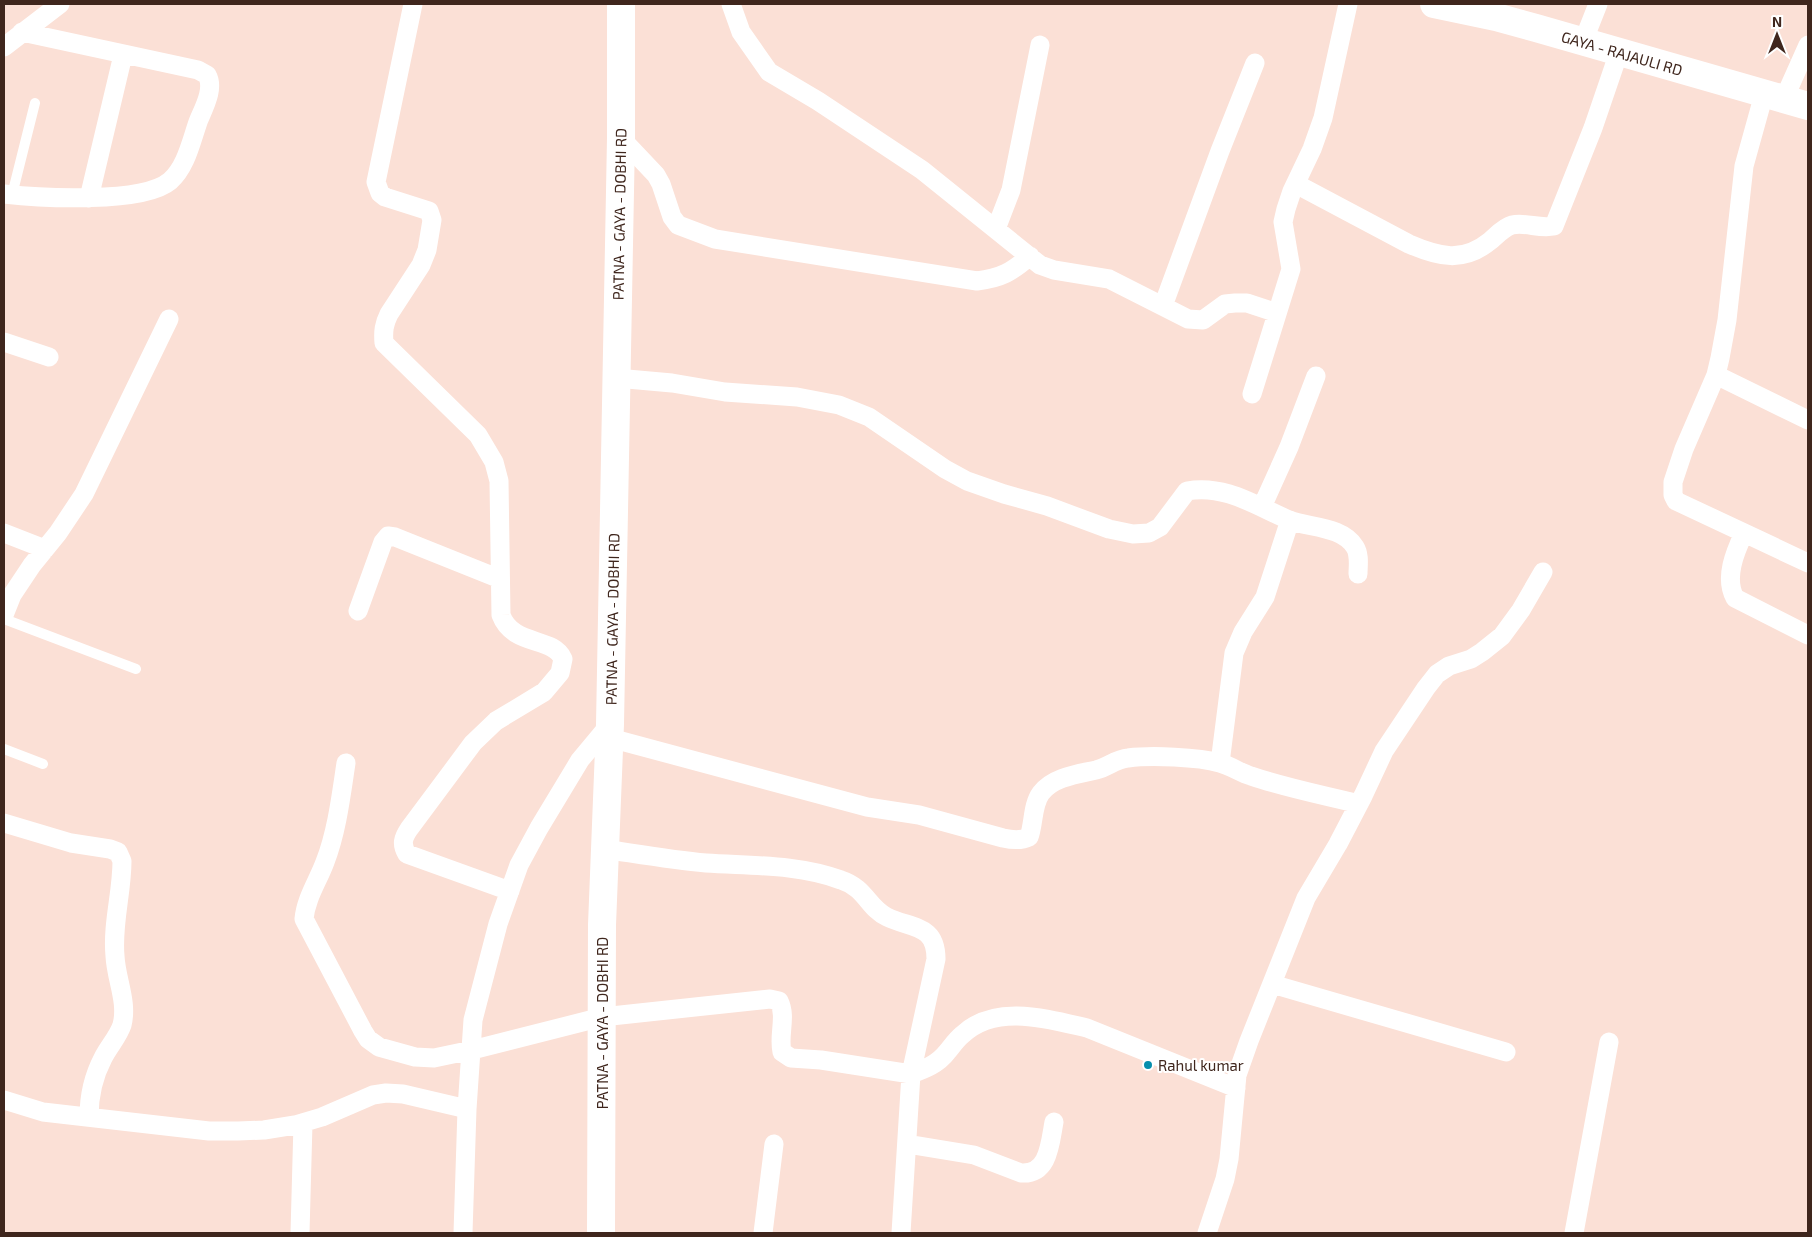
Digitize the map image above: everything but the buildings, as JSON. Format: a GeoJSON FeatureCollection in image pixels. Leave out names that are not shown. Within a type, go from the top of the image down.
{"type":"FeatureCollection","features":[{"type":"Feature","properties":{"kind":"main road","name":"PATNA - GAYA - DOBHI RD"},"geometry":{"type":"LineString","coordinates":[[601,1233],[602,925],[610,731],[621,138],[621,4]]}},
{"type":"Feature","properties":{"kind":"main road","name":"GAYA - RAJAULI RD"},"geometry":{"type":"LineString","coordinates":[[1434,4],[1496,17],[1785,100]]}},
{"type":"Feature","properties":{"kind":"street"},"geometry":{"type":"LineString","coordinates":[[4,46],[60,4]]}},
{"type":"Feature","properties":{"kind":"street"},"geometry":{"type":"LineString","coordinates":[[413,4],[376,182],[377,188],[385,197],[429,211],[432,215],[432,220],[428,250],[384,324],[384,343],[478,435],[494,462],[499,481],[500,496],[500,605],[504,623],[517,635],[558,651],[563,659],[563,666],[560,673],[544,692],[496,721],[473,743],[403,838],[403,847],[407,854],[510,891]]}},
{"type":"Feature","properties":{"kind":"street"},"geometry":{"type":"LineString","coordinates":[[731,4],[741,32],[769,72],[818,100],[922,170],[1040,264],[1054,270],[1109,279],[1188,319],[1203,320],[1225,304],[1235,302],[1247,303],[1277,313]]}},
{"type":"Feature","properties":{"kind":"street"},"geometry":{"type":"LineString","coordinates":[[1252,394],[1291,269],[1284,222],[1286,209],[1323,118],[1348,4]]}},
{"type":"Feature","properties":{"kind":"street"},"geometry":{"type":"LineString","coordinates":[[1583,42],[1598,4]]}},
{"type":"Feature","properties":{"kind":"street"},"geometry":{"type":"LineString","coordinates":[[8,195],[89,198],[138,193],[169,182],[178,173],[185,159],[209,94],[209,78],[204,73],[22,32]]}},
{"type":"Feature","properties":{"kind":"street"},"geometry":{"type":"LineString","coordinates":[[996,229],[1011,190],[1040,44]]}},
{"type":"Feature","properties":{"kind":"street"},"geometry":{"type":"LineString","coordinates":[[1808,45],[1785,100],[1744,166],[1727,320],[1716,375],[1679,463],[1673,482],[1673,495],[1676,502],[1808,562]]}},
{"type":"Feature","properties":{"kind":"street"},"geometry":{"type":"LineString","coordinates":[[1296,184],[1421,250],[1448,256],[1462,256],[1482,248],[1510,225],[1529,225],[1544,228],[1554,226],[1593,128],[1619,52]]}},
{"type":"Feature","properties":{"kind":"street"},"geometry":{"type":"LineString","coordinates":[[89,198],[122,55]]}},
{"type":"Feature","properties":{"kind":"street"},"geometry":{"type":"LineString","coordinates":[[1163,306],[1255,62]]}},
{"type":"Feature","properties":{"kind":"street"},"geometry":{"type":"LineString","coordinates":[[621,138],[656,174],[672,217],[678,225],[715,239],[977,281],[1002,276],[1013,270],[1030,256]]}},
{"type":"Feature","properties":{"kind":"street"},"geometry":{"type":"LineString","coordinates":[[4,615],[12,596],[32,565],[84,494],[169,319]]}},
{"type":"Feature","properties":{"kind":"street"},"geometry":{"type":"LineString","coordinates":[[4,342],[49,357]]}},
{"type":"Feature","properties":{"kind":"street"},"geometry":{"type":"LineString","coordinates":[[1716,375],[1808,420]]}},
{"type":"Feature","properties":{"kind":"street"},"geometry":{"type":"LineString","coordinates":[[1262,506],[1289,447],[1316,376]]}},
{"type":"Feature","properties":{"kind":"street"},"geometry":{"type":"LineString","coordinates":[[616,378],[672,383],[725,392],[797,397],[839,405],[869,417],[945,469],[967,481],[997,492],[1047,506],[1109,529],[1133,534],[1149,533],[1160,526],[1187,491],[1200,489],[1221,492],[1262,506],[1290,520],[1334,532],[1346,538],[1355,548],[1358,559],[1358,574]]}},
{"type":"Feature","properties":{"kind":"street"},"geometry":{"type":"LineString","coordinates":[[1220,763],[1234,653],[1243,632],[1265,597],[1290,520]]}},
{"type":"Feature","properties":{"kind":"street"},"geometry":{"type":"LineString","coordinates":[[4,533],[45,549]]}},
{"type":"Feature","properties":{"kind":"street"},"geometry":{"type":"LineString","coordinates":[[1744,533],[1735,552],[1730,580],[1730,590],[1735,598],[1808,635]]}},
{"type":"Feature","properties":{"kind":"street"},"geometry":{"type":"LineString","coordinates":[[358,611],[383,542],[388,536],[395,537],[500,579]]}},
{"type":"Feature","properties":{"kind":"street"},"geometry":{"type":"LineString","coordinates":[[1207,1233],[1225,1179],[1236,1088],[1242,1061],[1306,898],[1338,844],[1384,751],[1426,688],[1437,674],[1449,666],[1482,652],[1502,636],[1521,610],[1543,572]]}},
{"type":"Feature","properties":{"kind":"street"},"geometry":{"type":"LineString","coordinates":[[463,1233],[467,1109],[474,1020],[498,924],[523,857],[558,796],[588,749],[610,731],[866,806],[920,815],[1016,840],[1024,840],[1029,837],[1040,794],[1056,782],[1102,768],[1125,758],[1184,759],[1220,763],[1251,776],[1359,804]]}},
{"type":"Feature","properties":{"kind":"street"},"geometry":{"type":"LineString","coordinates":[[346,764],[326,861],[307,902],[304,919],[368,1040],[379,1046],[415,1057],[434,1058],[602,1017],[770,999],[779,1001],[783,1008],[780,1044],[782,1052],[791,1058],[821,1060],[911,1074],[935,1063],[946,1054],[963,1033],[984,1021],[1000,1016],[1017,1016],[1088,1028],[1236,1088]]}},
{"type":"Feature","properties":{"kind":"street"},"geometry":{"type":"LineString","coordinates":[[4,823],[71,843],[110,849],[118,852],[122,861],[115,916],[115,957],[122,990],[124,1013],[118,1034],[103,1057],[92,1083],[89,1117]]}},
{"type":"Feature","properties":{"kind":"street"},"geometry":{"type":"LineString","coordinates":[[604,849],[704,862],[794,869],[841,880],[856,887],[867,897],[874,909],[885,916],[926,932],[932,937],[936,947],[936,959],[911,1074],[901,1233]]}},
{"type":"Feature","properties":{"kind":"street"},"geometry":{"type":"LineString","coordinates":[[1272,984],[1506,1052]]}},
{"type":"Feature","properties":{"kind":"street"},"geometry":{"type":"LineString","coordinates":[[1574,1233],[1609,1042]]}},
{"type":"Feature","properties":{"kind":"street"},"geometry":{"type":"LineString","coordinates":[[4,1100],[43,1112],[209,1131],[264,1130],[303,1122],[322,1117],[373,1095],[386,1093],[402,1094],[467,1109]]}},
{"type":"Feature","properties":{"kind":"street"},"geometry":{"type":"LineString","coordinates":[[300,1233],[303,1122]]}},
{"type":"Feature","properties":{"kind":"street"},"geometry":{"type":"LineString","coordinates":[[907,1144],[974,1155],[1028,1174],[1035,1172],[1045,1160],[1054,1122]]}},
{"type":"Feature","properties":{"kind":"street"},"geometry":{"type":"LineString","coordinates":[[763,1233],[774,1144]]}},
{"type":"Feature","properties":{"kind":"lane"},"geometry":{"type":"LineString","coordinates":[[8,195],[35,103]]}},
{"type":"Feature","properties":{"kind":"lane"},"geometry":{"type":"LineString","coordinates":[[4,619],[136,669]]}},
{"type":"Feature","properties":{"kind":"lane"},"geometry":{"type":"LineString","coordinates":[[4,749],[43,764]]}},
{"type":"Feature","properties":{"kind":"place","name":"Rahul kumar"},"geometry":{"type":"Point","coordinates":[1148,1065]}}]}
